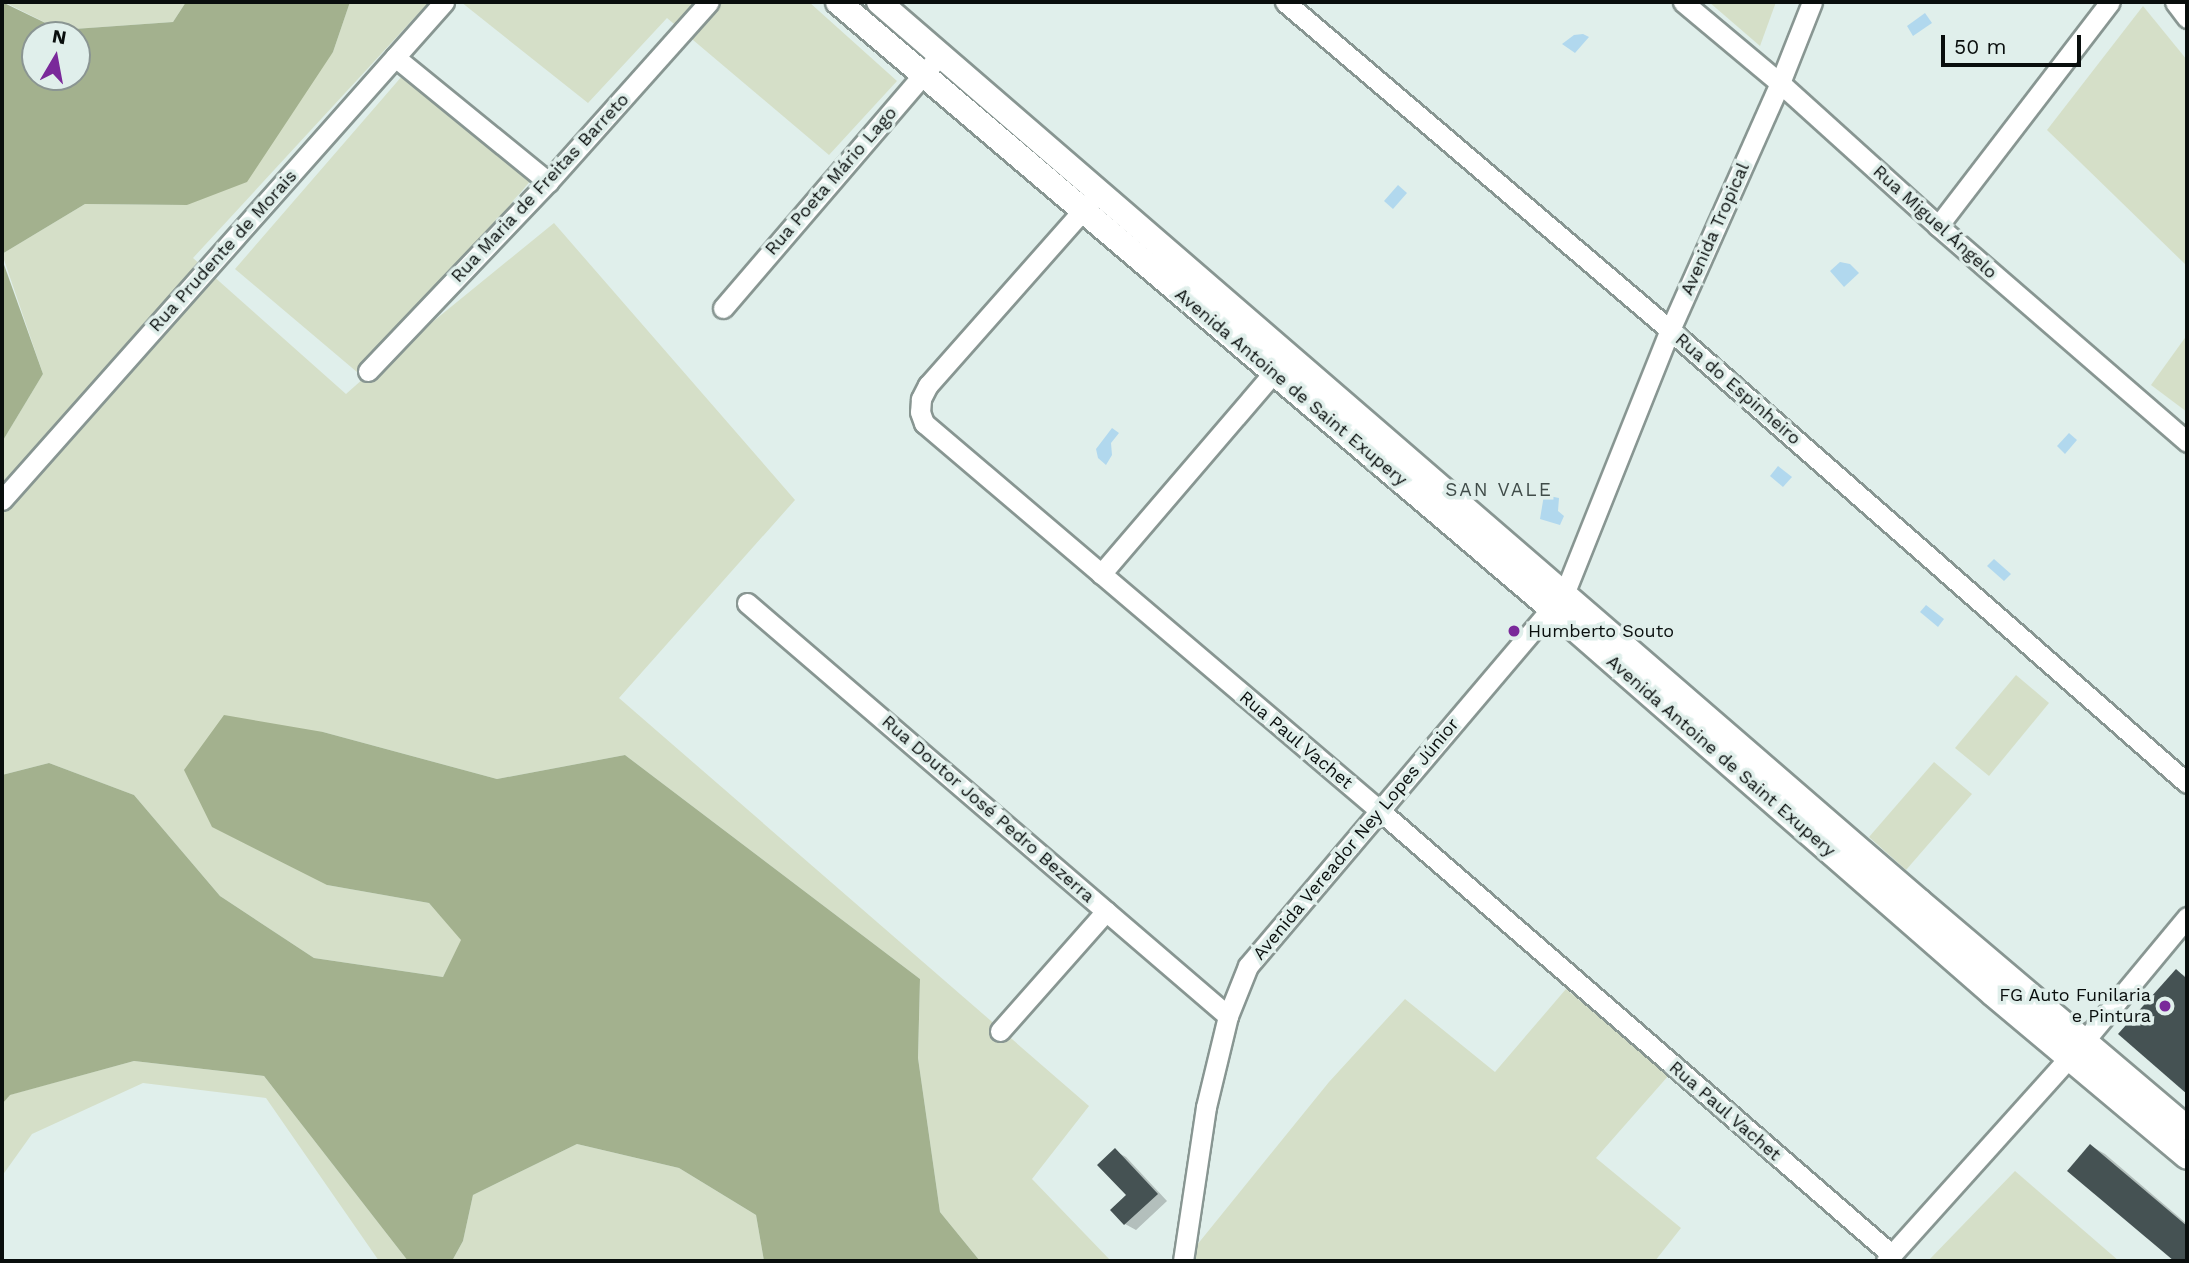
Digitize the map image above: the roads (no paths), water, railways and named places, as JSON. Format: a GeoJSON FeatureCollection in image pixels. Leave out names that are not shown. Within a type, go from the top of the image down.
{"type":"FeatureCollection","features":[{"type":"Feature","properties":{"kind":"street","name":"Rua Prudente de Morais"},"geometry":{"type":"LineString","coordinates":[[2,500],[444,2]]}},
{"type":"Feature","properties":{"kind":"street","name":"Rua Maria de Freitas Barreto"},"geometry":{"type":"LineString","coordinates":[[368,372],[548,182],[709,2]]}},
{"type":"Feature","properties":{"kind":"street","name":"Avenida Antoine de Saint Exupery"},"geometry":{"type":"LineString","coordinates":[[838,2],[923,74],[1091,201],[1558,600],[2077,1049],[2187,1157]]}},
{"type":"Feature","properties":{"kind":"street","name":"Avenida Antoine de Saint Exupery"},"geometry":{"type":"LineString","coordinates":[[879,2],[940,54],[1273,373],[1558,600]]}},
{"type":"Feature","properties":{"kind":"street","name":"Rua Miguel Ángelo"},"geometry":{"type":"LineString","coordinates":[[1683,2],[1780,83],[1938,226],[2187,442]]}},
{"type":"Feature","properties":{"kind":"street","name":"Avenida Tropical"},"geometry":{"type":"LineString","coordinates":[[1558,600],[1670,330],[1780,83],[1812,2]]}},
{"type":"Feature","properties":{"kind":"street"},"geometry":{"type":"LineString","coordinates":[[1938,226],[2109,2]]}},
{"type":"Feature","properties":{"kind":"street"},"geometry":{"type":"LineString","coordinates":[[2175,2],[2187,18]]}},
{"type":"Feature","properties":{"kind":"street","name":"Rua do Espinheiro"},"geometry":{"type":"LineString","coordinates":[[1292,4],[1670,330],[2187,783]]}},
{"type":"Feature","properties":{"kind":"street","name":"Rua Poeta Mário Lago"},"geometry":{"type":"LineString","coordinates":[[723,308],[940,54]]}},
{"type":"Feature","properties":{"kind":"street"},"geometry":{"type":"LineString","coordinates":[[395,57],[548,182]]}},
{"type":"Feature","properties":{"kind":"street","name":"Rua Paul Vachet"},"geometry":{"type":"LineString","coordinates":[[1091,201],[928,385],[921,398],[920,412],[924,423],[1379,810],[1889,1258]]}},
{"type":"Feature","properties":{"kind":"street"},"geometry":{"type":"LineString","coordinates":[[1101,574],[1273,373]]}},
{"type":"Feature","properties":{"kind":"street","name":"Avenida Vereador Ney Lopes Júnior"},"geometry":{"type":"LineString","coordinates":[[1184,1261],[1188,1212],[1206,1107],[1228,1016],[1248,966],[1558,600]]}},
{"type":"Feature","properties":{"kind":"street","name":"Rua Doutor José Pedro Bezerra"},"geometry":{"type":"LineString","coordinates":[[747,603],[1228,1016]]}},
{"type":"Feature","properties":{"kind":"street"},"geometry":{"type":"LineString","coordinates":[[1000,1031],[1106,911]]}},
{"type":"Feature","properties":{"kind":"street"},"geometry":{"type":"LineString","coordinates":[[1889,1258],[2077,1049],[2187,918]]}},
{"type":"Feature","properties":{"kind":"street","name":"Avenida Antoine de Saint Exupery"},"geometry":{"type":"LineString","coordinates":[[2077,1049],[2187,1128]]}},
{"type":"Feature","properties":{"kind":"water"},"geometry":{"type":"Polygon","coordinates":[[[1925,13],[1932,23],[1913,36],[1907,26],[1925,13]]]}},
{"type":"Feature","properties":{"kind":"water"},"geometry":{"type":"Polygon","coordinates":[[[1583,34],[1589,37],[1575,53],[1562,44],[1574,35],[1583,34]]]}},
{"type":"Feature","properties":{"kind":"water"},"geometry":{"type":"Polygon","coordinates":[[[1398,185],[1407,193],[1393,209],[1384,201],[1398,185]]]}},
{"type":"Feature","properties":{"kind":"water"},"geometry":{"type":"Polygon","coordinates":[[[1840,262],[1850,264],[1859,273],[1844,287],[1830,271],[1840,262]]]}},
{"type":"Feature","properties":{"kind":"water"},"geometry":{"type":"Polygon","coordinates":[[[1112,428],[1119,433],[1111,443],[1112,455],[1106,465],[1098,458],[1096,449],[1112,428]]]}},
{"type":"Feature","properties":{"kind":"water"},"geometry":{"type":"Polygon","coordinates":[[[2069,433],[2077,440],[2065,454],[2057,446],[2069,433]]]}},
{"type":"Feature","properties":{"kind":"water"},"geometry":{"type":"Polygon","coordinates":[[[1778,466],[1792,477],[1783,487],[1770,476],[1778,466]]]}},
{"type":"Feature","properties":{"kind":"water"},"geometry":{"type":"Polygon","coordinates":[[[1544,495],[1559,498],[1558,511],[1564,516],[1560,525],[1540,519],[1544,495]]]}},
{"type":"Feature","properties":{"kind":"water"},"geometry":{"type":"Polygon","coordinates":[[[1994,559],[2011,574],[2004,581],[1987,566],[1994,559]]]}},
{"type":"Feature","properties":{"kind":"water"},"geometry":{"type":"Polygon","coordinates":[[[1926,605],[1944,619],[1938,627],[1920,612],[1926,605]]]}},
{"type":"Feature","properties":{"kind":"place","name":"Humberto Souto"},"geometry":{"type":"Point","coordinates":[1514,631]}},
{"type":"Feature","properties":{"kind":"place","name":"FG Auto Funilaria e Pintura"},"geometry":{"type":"Point","coordinates":[2165,1006]}},
{"type":"Feature","properties":{"kind":"district","name":"SAN VALE"},"geometry":{"type":"Point","coordinates":[1499,490]}}]}
